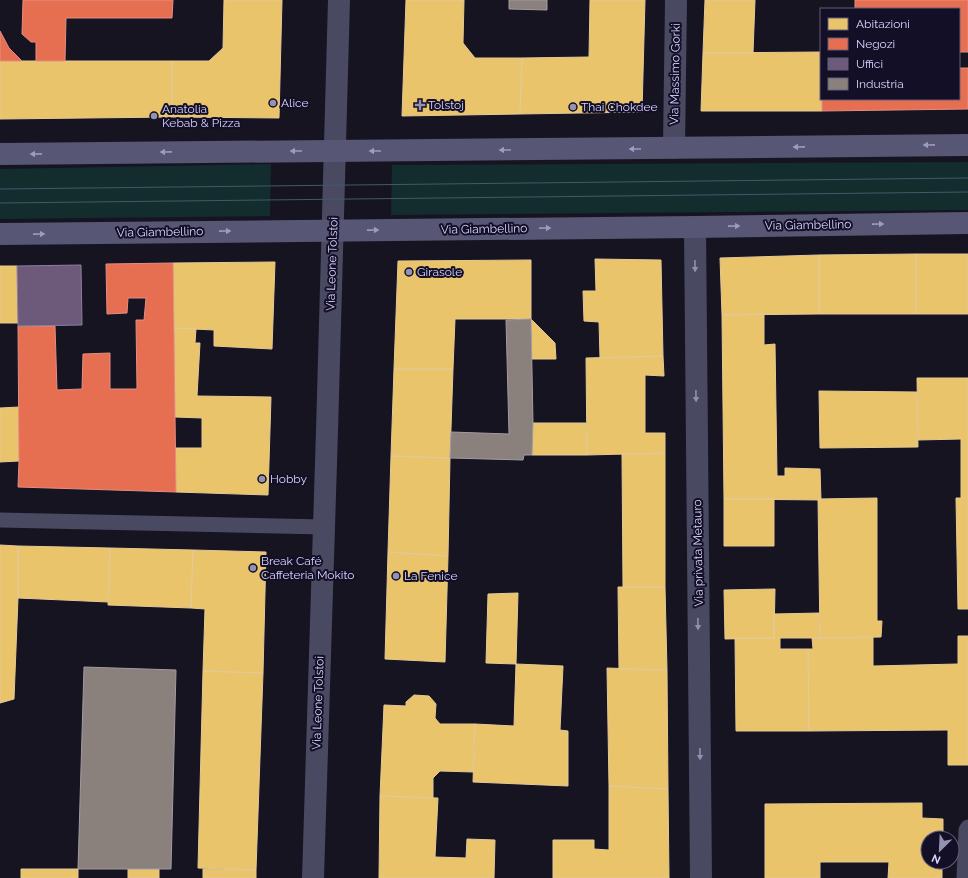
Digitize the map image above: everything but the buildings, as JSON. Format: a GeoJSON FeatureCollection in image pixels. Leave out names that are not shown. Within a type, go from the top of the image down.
{"type":"FeatureCollection","features":[{"type":"Feature","properties":{"kind":"street","name":"Via Leone Tolstoi"},"geometry":{"type":"LineString","coordinates":[[313,878],[340,0]]}},
{"type":"Feature","properties":{"kind":"street","name":"Via Massimo Gorki"},"geometry":{"type":"LineString","coordinates":[[674,148],[676,0]]}},
{"type":"Feature","properties":{"kind":"street"},"geometry":{"type":"LineString","coordinates":[[0,154],[968,145]]}},
{"type":"Feature","properties":{"kind":"street","name":"Via Giambellino"},"geometry":{"type":"LineString","coordinates":[[0,234],[695,227],[968,222]]}},
{"type":"Feature","properties":{"kind":"street","name":"Via privata Metauro"},"geometry":{"type":"LineString","coordinates":[[695,227],[701,878]]}},
{"type":"Feature","properties":{"kind":"lane"},"geometry":{"type":"LineString","coordinates":[[0,520],[324,527]]}},
{"type":"Feature","properties":{"kind":"lane"},"geometry":{"type":"LineString","coordinates":[[964,878],[966,830],[968,827]]}},
{"type":"Feature","properties":{"kind":"green space"},"geometry":{"type":"Polygon","coordinates":[[[968,162],[968,210],[391,215],[392,165],[968,162]]]}},
{"type":"Feature","properties":{"kind":"green space"},"geometry":{"type":"Polygon","coordinates":[[[271,164],[270,216],[0,219],[0,169],[271,164]]]}},
{"type":"Feature","properties":{"kind":"tram line"},"geometry":{"type":"LineString","coordinates":[[0,189],[968,178]]}},
{"type":"Feature","properties":{"kind":"tram line"},"geometry":{"type":"LineString","coordinates":[[0,203],[968,192]]}},
{"type":"Feature","properties":{"kind":"place","name":"Alice"},"geometry":{"type":"Point","coordinates":[273,103]}},
{"type":"Feature","properties":{"kind":"place","name":"Tolstoj"},"geometry":{"type":"Point","coordinates":[420,105]}},
{"type":"Feature","properties":{"kind":"place","name":"Thai Chokdee"},"geometry":{"type":"Point","coordinates":[573,107]}},
{"type":"Feature","properties":{"kind":"place","name":"Anatolia Kebab & Pizza"},"geometry":{"type":"Point","coordinates":[154,116]}},
{"type":"Feature","properties":{"kind":"place","name":"Girasole"},"geometry":{"type":"Point","coordinates":[409,272]}},
{"type":"Feature","properties":{"kind":"place","name":"Hobby"},"geometry":{"type":"Point","coordinates":[262,479]}},
{"type":"Feature","properties":{"kind":"place","name":"Break Café Caffeteria Mokito"},"geometry":{"type":"Point","coordinates":[253,568]}},
{"type":"Feature","properties":{"kind":"place","name":"La Fenice"},"geometry":{"type":"Point","coordinates":[396,576]}}]}
